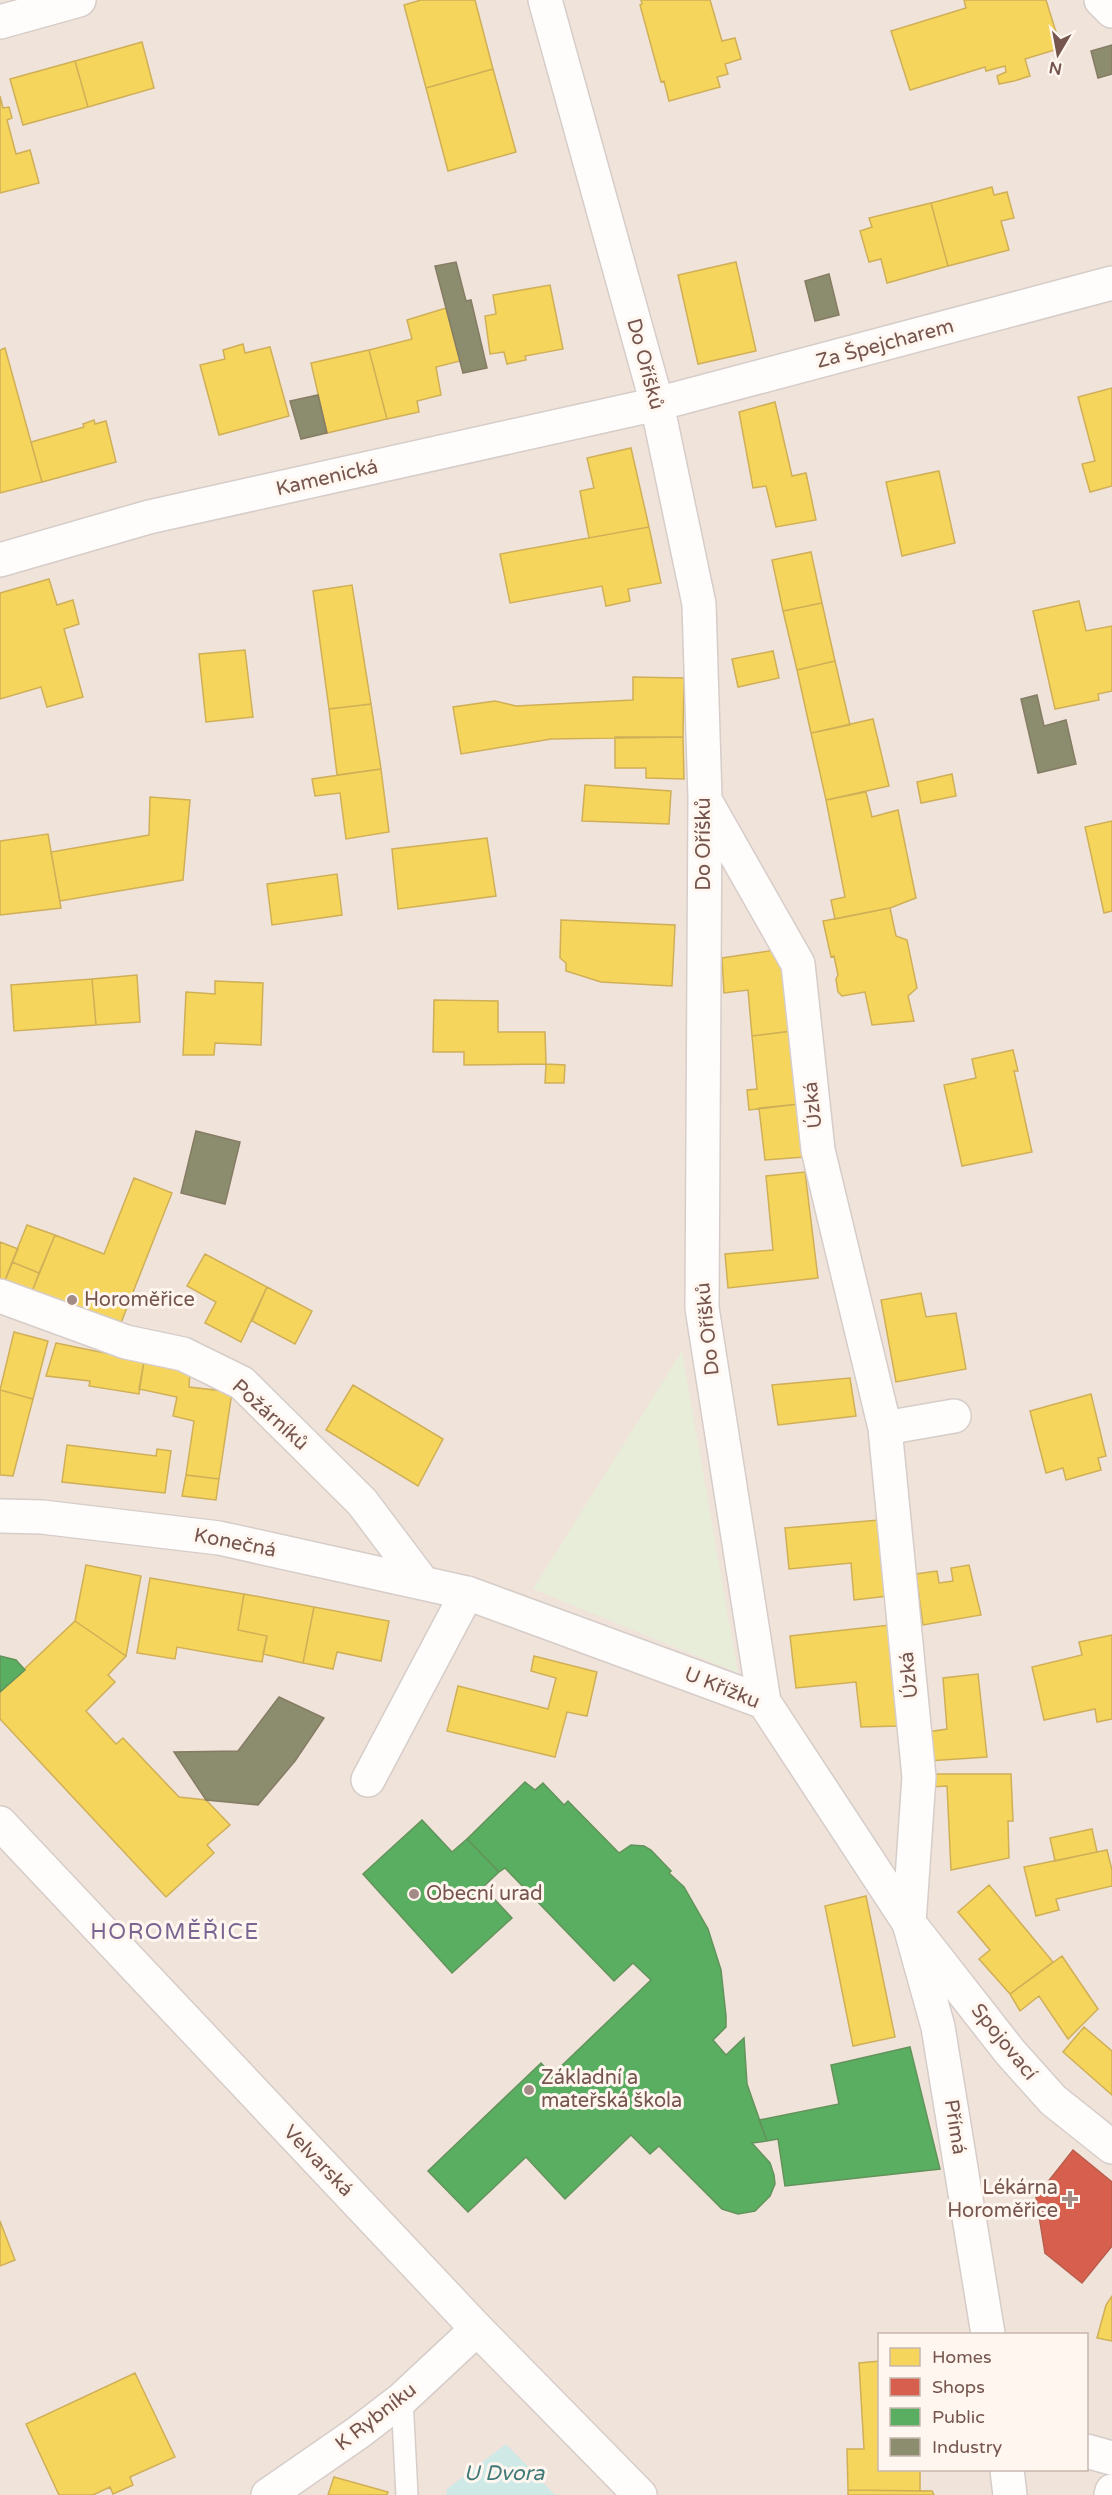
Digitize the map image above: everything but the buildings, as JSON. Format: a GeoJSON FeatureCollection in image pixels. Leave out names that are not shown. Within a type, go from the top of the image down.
{"type":"FeatureCollection","features":[{"type":"Feature","properties":{"kind":"street"},"geometry":{"type":"LineString","coordinates":[[0,22],[79,0]]}},
{"type":"Feature","properties":{"kind":"street","name":"Do Oříšků"},"geometry":{"type":"LineString","coordinates":[[545,0],[657,404],[699,604],[705,799],[702,1308],[764,1702]]}},
{"type":"Feature","properties":{"kind":"street"},"geometry":{"type":"LineString","coordinates":[[1101,0],[1112,11]]}},
{"type":"Feature","properties":{"kind":"street","name":"Za Špejcharem"},"geometry":{"type":"LineString","coordinates":[[657,404],[1112,283]]}},
{"type":"Feature","properties":{"kind":"street","name":"Kamenická"},"geometry":{"type":"LineString","coordinates":[[0,560],[149,518],[657,404]]}},
{"type":"Feature","properties":{"kind":"street","name":"Úzká"},"geometry":{"type":"LineString","coordinates":[[705,799],[798,964],[818,1150],[885,1428],[919,1777],[909,1923]]}},
{"type":"Feature","properties":{"kind":"street","name":"Požárníků"},"geometry":{"type":"LineString","coordinates":[[0,1296],[126,1342],[183,1354],[242,1383],[363,1502],[423,1583]]}},
{"type":"Feature","properties":{"kind":"street"},"geometry":{"type":"LineString","coordinates":[[885,1428],[954,1416]]}},
{"type":"Feature","properties":{"kind":"street","name":"Konečná"},"geometry":{"type":"LineString","coordinates":[[0,1516],[42,1517],[219,1538],[468,1593]]}},
{"type":"Feature","properties":{"kind":"street"},"geometry":{"type":"LineString","coordinates":[[368,1780],[468,1593]]}},
{"type":"Feature","properties":{"kind":"street","name":"U Křížku"},"geometry":{"type":"LineString","coordinates":[[468,1593],[764,1702],[909,1923]]}},
{"type":"Feature","properties":{"kind":"street","name":"Velvarská"},"geometry":{"type":"LineString","coordinates":[[0,1823],[477,2330],[640,2495]]}},
{"type":"Feature","properties":{"kind":"street","name":"Spojovací"},"geometry":{"type":"LineString","coordinates":[[909,1923],[1010,2052],[1053,2100],[1112,2147]]}},
{"type":"Feature","properties":{"kind":"street","name":"Přímá"},"geometry":{"type":"LineString","coordinates":[[909,1923],[938,2027],[988,2333]]}},
{"type":"Feature","properties":{"kind":"street","name":"K Rybníku"},"geometry":{"type":"LineString","coordinates":[[268,2495],[402,2399],[477,2330]]}},
{"type":"Feature","properties":{"kind":"street"},"geometry":{"type":"LineString","coordinates":[[1088,2452],[1112,2458]]}},
{"type":"Feature","properties":{"kind":"street"},"geometry":{"type":"LineString","coordinates":[[1007,2471],[1010,2495]]}},
{"type":"Feature","properties":{"kind":"lane"},"geometry":{"type":"LineString","coordinates":[[402,2399],[407,2495]]}},
{"type":"Feature","properties":{"kind":"shaded area"},"geometry":{"type":"Polygon","coordinates":[[[0,0],[1112,0],[1112,2495],[0,2495],[0,0]]]}},
{"type":"Feature","properties":{"kind":"green space"},"geometry":{"type":"Polygon","coordinates":[[[682,1351],[738,1673],[533,1589],[682,1351]]]}},
{"type":"Feature","properties":{"kind":"water","name":"U Dvora"},"geometry":{"type":"Polygon","coordinates":[[[506,2444],[555,2495],[446,2495],[447,2489],[506,2444]]]}},
{"type":"Feature","properties":{"kind":"place","name":"Horoměřice"},"geometry":{"type":"Point","coordinates":[72,1300]}},
{"type":"Feature","properties":{"kind":"place","name":"Obecní urad"},"geometry":{"type":"Point","coordinates":[414,1894]}},
{"type":"Feature","properties":{"kind":"place","name":"Základní a mateřská škola"},"geometry":{"type":"Point","coordinates":[529,2090]}},
{"type":"Feature","properties":{"kind":"place","name":"Lékárna Horoměřice"},"geometry":{"type":"Point","coordinates":[1070,2199]}},
{"type":"Feature","properties":{"kind":"district","name":"HOROMĚŘICE"},"geometry":{"type":"Point","coordinates":[175,1932]}}]}
